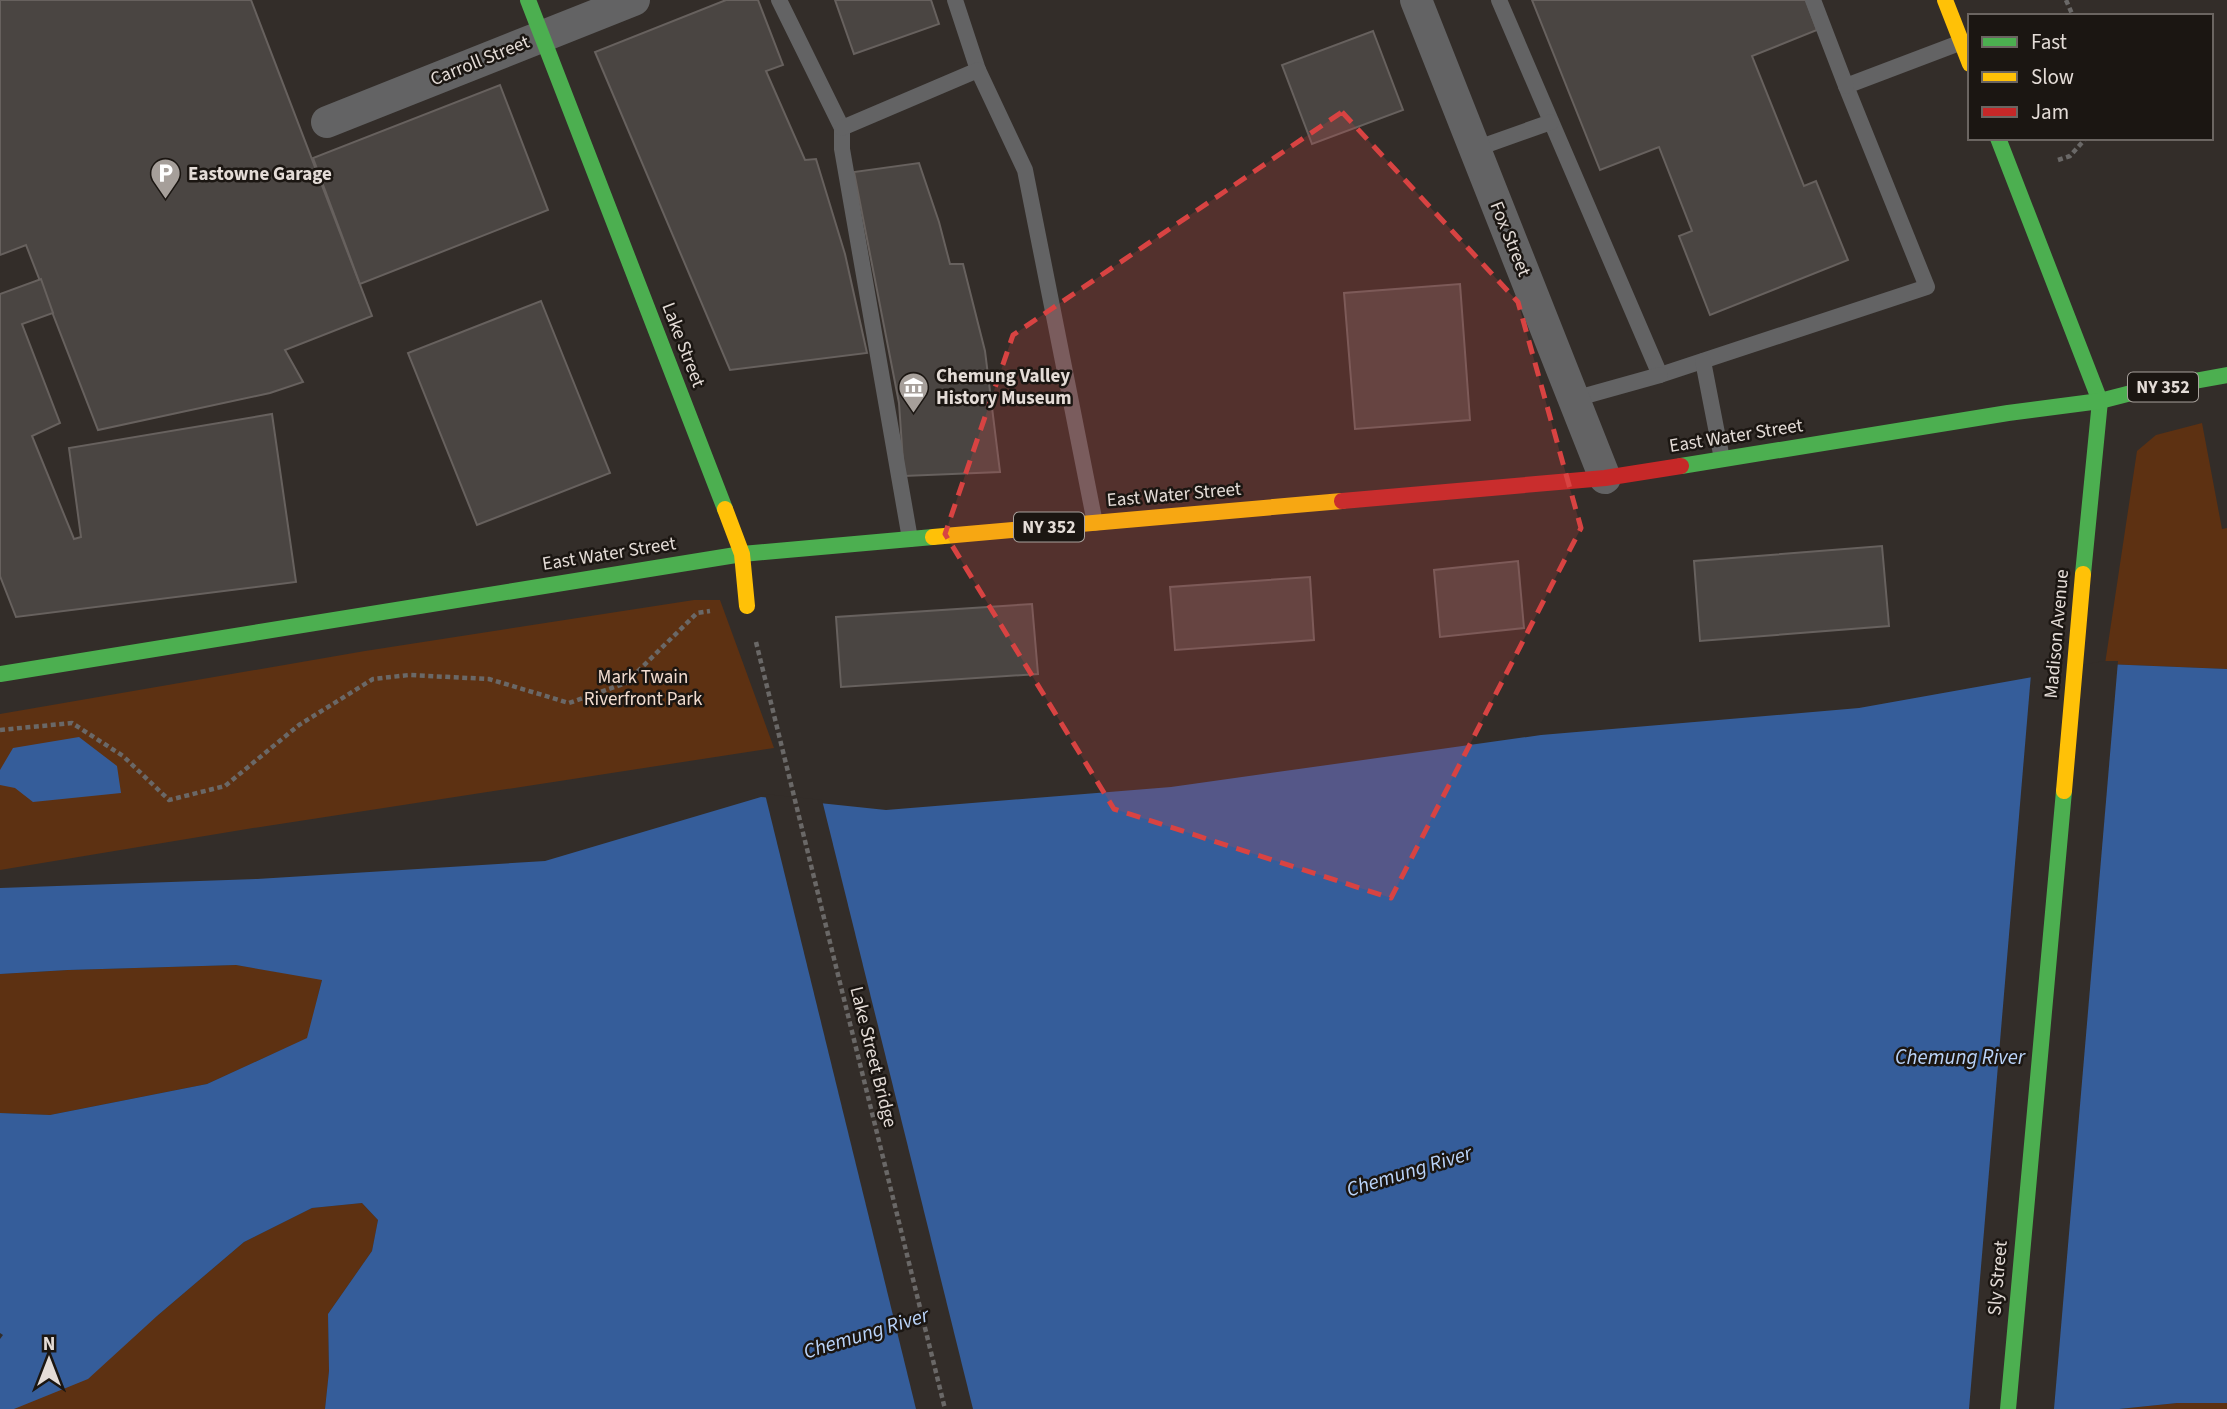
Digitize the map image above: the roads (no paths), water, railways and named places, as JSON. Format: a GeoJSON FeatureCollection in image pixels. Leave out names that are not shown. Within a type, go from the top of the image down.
{"type":"FeatureCollection","features":[{"type":"Feature","properties":{"kind":"main road","name":"Lake Street"},"geometry":{"type":"LineString","coordinates":[[528,0],[742,554],[747,606]]}},
{"type":"Feature","properties":{"kind":"main road"},"geometry":{"type":"LineString","coordinates":[[1945,0],[1968,58]]}},
{"type":"Feature","properties":{"kind":"main road","name":"Madison Avenue"},"geometry":{"type":"LineString","coordinates":[[1999,140],[2100,401],[2031,1152]]}},
{"type":"Feature","properties":{"kind":"main road","name":"East Water Street"},"geometry":{"type":"LineString","coordinates":[[0,674],[742,554],[1605,478],[2008,413],[2100,401],[2227,375]]}},
{"type":"Feature","properties":{"kind":"main road","name":"Sly Street"},"geometry":{"type":"LineString","coordinates":[[2008,1409],[2031,1152]]}},
{"type":"Feature","properties":{"kind":"street","name":"Carroll Street"},"geometry":{"type":"LineString","coordinates":[[327,122],[634,0]]}},
{"type":"Feature","properties":{"kind":"street","name":"Fox Street"},"geometry":{"type":"LineString","coordinates":[[1416,0],[1605,478]]}},
{"type":"Feature","properties":{"kind":"lane"},"geometry":{"type":"LineString","coordinates":[[779,0],[842,128],[842,149],[910,539]]}},
{"type":"Feature","properties":{"kind":"lane"},"geometry":{"type":"LineString","coordinates":[[955,0],[978,70],[1025,170],[1095,523]]}},
{"type":"Feature","properties":{"kind":"lane"},"geometry":{"type":"LineString","coordinates":[[1499,0],[1660,375]]}},
{"type":"Feature","properties":{"kind":"lane"},"geometry":{"type":"LineString","coordinates":[[1574,399],[1660,375],[1927,287],[1813,0]]}},
{"type":"Feature","properties":{"kind":"lane"},"geometry":{"type":"LineString","coordinates":[[1846,86],[1962,42]]}},
{"type":"Feature","properties":{"kind":"lane"},"geometry":{"type":"LineString","coordinates":[[842,128],[978,70]]}},
{"type":"Feature","properties":{"kind":"lane"},"geometry":{"type":"LineString","coordinates":[[1475,149],[1551,122]]}},
{"type":"Feature","properties":{"kind":"lane"},"geometry":{"type":"LineString","coordinates":[[1703,361],[1722,459]]}},
{"type":"Feature","properties":{"kind":"water","name":"Chemung River"},"geometry":{"type":"Polygon","coordinates":[[[2105,664],[2227,669],[2227,1403],[2177,1403],[2119,1409],[325,1409],[329,1371],[328,1314],[372,1251],[378,1220],[362,1203],[312,1208],[244,1242],[88,1379],[14,1409],[0,1409],[0,1339],[3,1335],[0,1333],[0,1113],[50,1115],[207,1084],[307,1038],[322,980],[236,965],[0,974],[0,888],[257,879],[545,861],[761,797],[886,810],[1171,787],[1541,735],[1859,708],[2105,664]]]}},
{"type":"Feature","properties":{"kind":"water"},"geometry":{"type":"Polygon","coordinates":[[[79,737],[117,766],[121,793],[33,802],[15,788],[0,785],[0,770],[13,748],[79,737]]]}},
{"type":"Feature","properties":{"kind":"place","name":"Eastowne Garage"},"geometry":{"type":"Point","coordinates":[165,201]}},
{"type":"Feature","properties":{"kind":"place","name":"Chemung Valley History Museum"},"geometry":{"type":"Point","coordinates":[913,414]}},
{"type":"Feature","properties":{"kind":"park label","name":"Mark Twain Riverfront Park"},"geometry":{"type":"Point","coordinates":[643,688]}}]}
